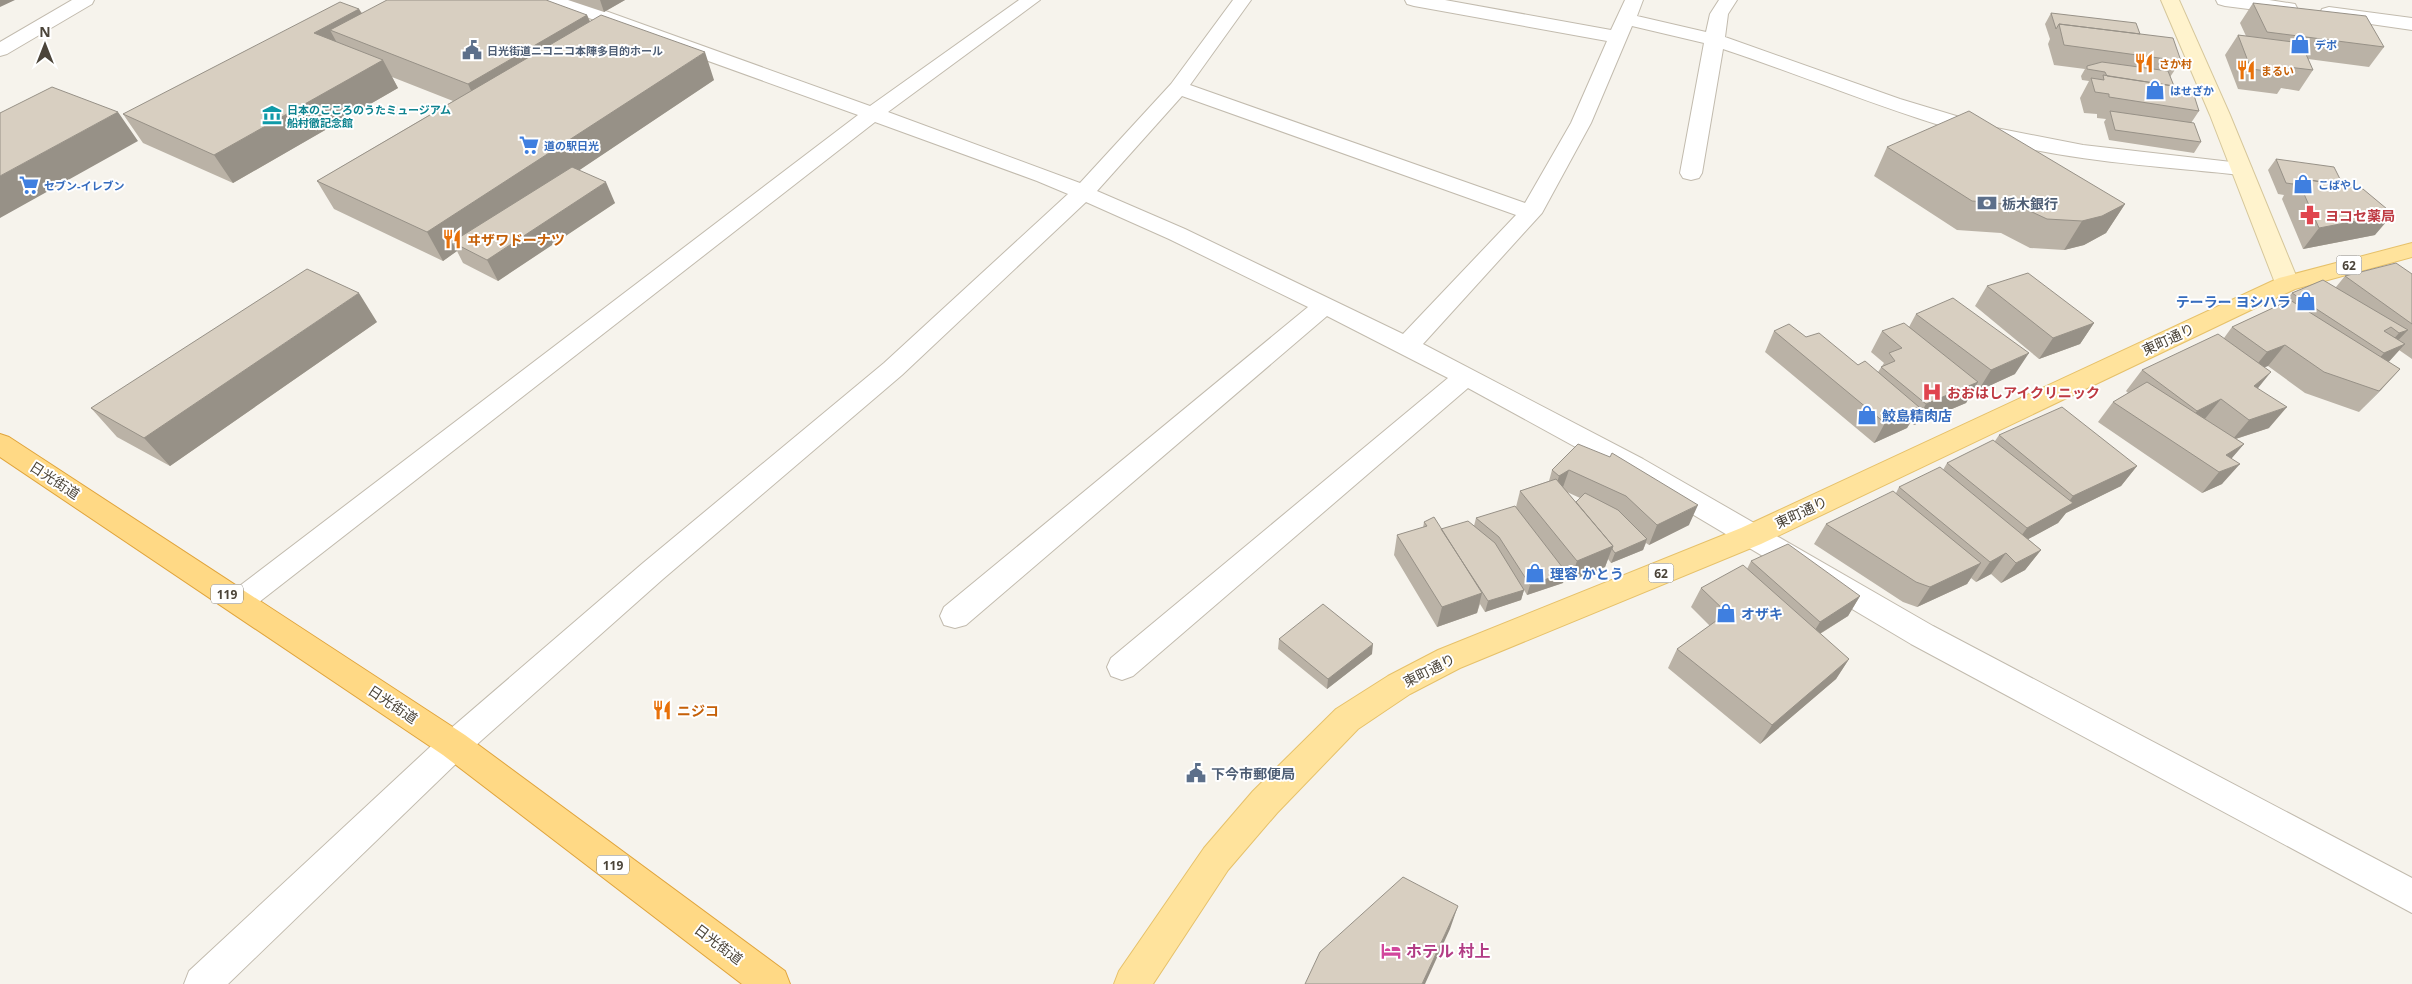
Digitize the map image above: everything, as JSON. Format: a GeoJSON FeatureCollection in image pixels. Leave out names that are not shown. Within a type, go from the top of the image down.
{"type":"FeatureCollection","features":[{"type":"Feature","properties":{"kind":"highway","name":"日光街道"},"geometry":{"type":"LineString","coordinates":[[0,444],[454,745],[772,984]]}},
{"type":"Feature","properties":{"kind":"main road"},"geometry":{"type":"LineString","coordinates":[[2170,0],[2287,283]]}},
{"type":"Feature","properties":{"kind":"main road","name":"62"},"geometry":{"type":"LineString","coordinates":[[2287,283],[2360,262],[2412,250]]}},
{"type":"Feature","properties":{"kind":"main road","name":"東町通り"},"geometry":{"type":"LineString","coordinates":[[1132,984],[1216,860],[1265,802],[1347,719],[1399,685],[1449,659],[1751,536],[2287,283]]}},
{"type":"Feature","properties":{"kind":"street"},"geometry":{"type":"LineString","coordinates":[[0,50],[85,0]]}},
{"type":"Feature","properties":{"kind":"street"},"geometry":{"type":"LineString","coordinates":[[557,0],[1045,176],[1177,234],[1325,305],[1466,376],[1633,466],[1922,635],[2412,896]]}},
{"type":"Feature","properties":{"kind":"street"},"geometry":{"type":"LineString","coordinates":[[239,602],[874,113],[1031,0]]}},
{"type":"Feature","properties":{"kind":"street"},"geometry":{"type":"LineString","coordinates":[[202,984],[454,745],[653,571],[893,369],[1083,193],[1178,88],[1242,0]]}},
{"type":"Feature","properties":{"kind":"street"},"geometry":{"type":"LineString","coordinates":[[1414,0],[1625,19],[1714,40],[1886,101],[1991,134],[2053,146],[2241,169]]}},
{"type":"Feature","properties":{"kind":"street"},"geometry":{"type":"LineString","coordinates":[[1691,173],[1719,14],[1728,0]]}},
{"type":"Feature","properties":{"kind":"street"},"geometry":{"type":"LineString","coordinates":[[2225,0],[2412,24]]}},
{"type":"Feature","properties":{"kind":"street"},"geometry":{"type":"LineString","coordinates":[[1407,346],[1531,213],[1581,123],[1625,19]]}},
{"type":"Feature","properties":{"kind":"street"},"geometry":{"type":"LineString","coordinates":[[1178,88],[1531,213]]}},
{"type":"Feature","properties":{"kind":"street"},"geometry":{"type":"LineString","coordinates":[[2360,262],[2390,281]]}},
{"type":"Feature","properties":{"kind":"street"},"geometry":{"type":"LineString","coordinates":[[955,616],[1325,305]]}},
{"type":"Feature","properties":{"kind":"street"},"geometry":{"type":"LineString","coordinates":[[1122,667],[1466,376]]}},
{"type":"Feature","properties":{"kind":"building"},"geometry":{"type":"Polygon","coordinates":[[[387,0],[546,0],[587,15],[468,84],[330,30],[387,0]]]}},
{"type":"Feature","properties":{"kind":"building"},"geometry":{"type":"Polygon","coordinates":[[[340,2],[359,9],[314,33],[383,60],[214,155],[123,114],[340,2]]]}},
{"type":"Feature","properties":{"kind":"building"},"geometry":{"type":"Polygon","coordinates":[[[2253,3],[2366,16],[2384,47],[2267,32],[2253,3]]]}},
{"type":"Feature","properties":{"kind":"building"},"geometry":{"type":"Polygon","coordinates":[[[2051,13],[2136,23],[2140,34],[2059,24],[2056,29],[2051,13]]]}},
{"type":"Feature","properties":{"kind":"building","name":"道の駅日光"},"geometry":{"type":"Polygon","coordinates":[[[601,15],[705,52],[427,232],[317,181],[601,15]]]}},
{"type":"Feature","properties":{"kind":"building"},"geometry":{"type":"Polygon","coordinates":[[[2059,24],[2173,38],[2181,61],[2064,45],[2059,24]]]}},
{"type":"Feature","properties":{"kind":"building"},"geometry":{"type":"Polygon","coordinates":[[[2238,35],[2301,43],[2313,70],[2288,67],[2291,74],[2251,69],[2238,35]]]}},
{"type":"Feature","properties":{"kind":"building"},"geometry":{"type":"Polygon","coordinates":[[[2102,62],[2168,71],[2174,86],[2107,76],[2105,72],[2087,69],[2087,66],[2102,62]]]}},
{"type":"Feature","properties":{"kind":"building"},"geometry":{"type":"Polygon","coordinates":[[[2103,75],[2192,89],[2199,111],[2109,97],[2109,94],[2095,92],[2091,78],[2104,80],[2103,75]]]}},
{"type":"Feature","properties":{"kind":"building"},"geometry":{"type":"Polygon","coordinates":[[[52,87],[118,112],[0,176],[0,113],[52,87]]]}},
{"type":"Feature","properties":{"kind":"building"},"geometry":{"type":"Polygon","coordinates":[[[1969,111],[2125,204],[2102,216],[2082,221],[2047,219],[2017,205],[1972,201],[1887,147],[1969,111]]]}},
{"type":"Feature","properties":{"kind":"building"},"geometry":{"type":"Polygon","coordinates":[[[2110,111],[2194,123],[2201,142],[2115,130],[2110,111]]]}},
{"type":"Feature","properties":{"kind":"building"},"geometry":{"type":"Polygon","coordinates":[[[2276,159],[2334,167],[2343,185],[2297,178],[2293,184],[2286,183],[2276,159]]]}},
{"type":"Feature","properties":{"kind":"building"},"geometry":{"type":"Polygon","coordinates":[[[572,167],[606,182],[487,260],[452,242],[572,167]]]}},
{"type":"Feature","properties":{"kind":"building"},"geometry":{"type":"Polygon","coordinates":[[[2297,178],[2363,189],[2393,214],[2319,228],[2297,178]]]}},
{"type":"Feature","properties":{"kind":"building"},"geometry":{"type":"Polygon","coordinates":[[[2396,263],[2412,274],[2412,324],[2345,276],[2396,263]]]}},
{"type":"Feature","properties":{"kind":"building"},"geometry":{"type":"Polygon","coordinates":[[[307,269],[359,293],[144,438],[91,408],[307,269]]]}},
{"type":"Feature","properties":{"kind":"building"},"geometry":{"type":"Polygon","coordinates":[[[2028,273],[2094,323],[2053,338],[1987,286],[2028,273]]]}},
{"type":"Feature","properties":{"kind":"building"},"geometry":{"type":"Polygon","coordinates":[[[2323,280],[2408,330],[2399,333],[2391,327],[2384,331],[2405,344],[2384,353],[2292,293],[2323,280]]]}},
{"type":"Feature","properties":{"kind":"building"},"geometry":{"type":"Polygon","coordinates":[[[1953,298],[2029,353],[1991,370],[1916,314],[1953,298]]]}},
{"type":"Feature","properties":{"kind":"building"},"geometry":{"type":"Polygon","coordinates":[[[2290,300],[2400,369],[2379,391],[2324,372],[2285,345],[2267,352],[2232,327],[2290,300]]]}},
{"type":"Feature","properties":{"kind":"building"},"geometry":{"type":"Polygon","coordinates":[[[1904,323],[1978,382],[1926,404],[1881,367],[1895,361],[1889,353],[1902,348],[1882,331],[1904,323]]]}},
{"type":"Feature","properties":{"kind":"building"},"geometry":{"type":"Polygon","coordinates":[[[1789,324],[1806,337],[1819,333],[1858,365],[1865,361],[1919,407],[1885,423],[1774,331],[1789,324]]]}},
{"type":"Feature","properties":{"kind":"building"},"geometry":{"type":"Polygon","coordinates":[[[2218,334],[2271,372],[2254,386],[2287,407],[2249,420],[2221,399],[2197,411],[2142,370],[2218,334]]]}},
{"type":"Feature","properties":{"kind":"building"},"geometry":{"type":"Polygon","coordinates":[[[2147,382],[2244,444],[2226,455],[2240,464],[2219,472],[2113,402],[2147,382]]]}},
{"type":"Feature","properties":{"kind":"building"},"geometry":{"type":"Polygon","coordinates":[[[2062,407],[2137,466],[2073,496],[1999,435],[2062,407]]]}},
{"type":"Feature","properties":{"kind":"building"},"geometry":{"type":"Polygon","coordinates":[[[1993,440],[2073,503],[2027,528],[1947,463],[1993,440]]]}},
{"type":"Feature","properties":{"kind":"building"},"geometry":{"type":"Polygon","coordinates":[[[1578,444],[1610,457],[1612,453],[1698,505],[1657,525],[1626,496],[1569,470],[1559,476],[1552,470],[1578,444]]]}},
{"type":"Feature","properties":{"kind":"building"},"geometry":{"type":"Polygon","coordinates":[[[1940,467],[2041,550],[2016,563],[2006,553],[1990,562],[1899,487],[1940,467]]]}},
{"type":"Feature","properties":{"kind":"building"},"geometry":{"type":"Polygon","coordinates":[[[1556,479],[1613,546],[1577,561],[1520,491],[1556,479]]]}},
{"type":"Feature","properties":{"kind":"building"},"geometry":{"type":"Polygon","coordinates":[[[1893,491],[1981,563],[1930,587],[1916,582],[1826,524],[1893,491]]]}},
{"type":"Feature","properties":{"kind":"building"},"geometry":{"type":"Polygon","coordinates":[[[1585,493],[1618,510],[1647,539],[1615,553],[1612,549],[1613,546],[1576,502],[1585,493]]]}},
{"type":"Feature","properties":{"kind":"building"},"geometry":{"type":"Polygon","coordinates":[[[1515,506],[1566,572],[1530,585],[1499,537],[1476,518],[1515,506]]]}},
{"type":"Feature","properties":{"kind":"building"},"geometry":{"type":"Polygon","coordinates":[[[1434,517],[1482,593],[1442,607],[1397,535],[1427,526],[1424,522],[1434,517]]]}},
{"type":"Feature","properties":{"kind":"building"},"geometry":{"type":"Polygon","coordinates":[[[1468,521],[1495,543],[1524,590],[1488,601],[1441,529],[1468,521]]]}},
{"type":"Feature","properties":{"kind":"building"},"geometry":{"type":"Polygon","coordinates":[[[1788,544],[1860,596],[1820,622],[1751,561],[1788,544]]]}},
{"type":"Feature","properties":{"kind":"building"},"geometry":{"type":"Polygon","coordinates":[[[1743,565],[1849,659],[1772,725],[1677,649],[1727,613],[1701,588],[1743,565]]]}},
{"type":"Feature","properties":{"kind":"building"},"geometry":{"type":"Polygon","coordinates":[[[1323,604],[1373,644],[1328,679],[1279,639],[1323,604]]]}},
{"type":"Feature","properties":{"kind":"building","name":"ホテル 村上"},"geometry":{"type":"Polygon","coordinates":[[[1403,877],[1458,906],[1422,984],[1305,984],[1320,952],[1403,877]]]}},
{"type":"Feature","properties":{"kind":"place","name":"デポ"},"geometry":{"type":"Point","coordinates":[2300,44]}},
{"type":"Feature","properties":{"kind":"place","name":"日光街道ニコニコ本陣多目的ホール"},"geometry":{"type":"Point","coordinates":[472,50]}},
{"type":"Feature","properties":{"kind":"place","name":"さか村"},"geometry":{"type":"Point","coordinates":[2144,63]}},
{"type":"Feature","properties":{"kind":"place","name":"まるい"},"geometry":{"type":"Point","coordinates":[2246,70]}},
{"type":"Feature","properties":{"kind":"place","name":"はせざか"},"geometry":{"type":"Point","coordinates":[2155,90]}},
{"type":"Feature","properties":{"kind":"place","name":"日本のこころのうたミュージアム 船村徹記念館"},"geometry":{"type":"Point","coordinates":[272,115]}},
{"type":"Feature","properties":{"kind":"place","name":"道の駅日光"},"geometry":{"type":"Point","coordinates":[529,145]}},
{"type":"Feature","properties":{"kind":"place","name":"こばやし"},"geometry":{"type":"Point","coordinates":[2303,184]}},
{"type":"Feature","properties":{"kind":"place","name":"セブン-イレブン"},"geometry":{"type":"Point","coordinates":[29,185]}},
{"type":"Feature","properties":{"kind":"place","name":"栃木銀行"},"geometry":{"type":"Point","coordinates":[1987,203]}},
{"type":"Feature","properties":{"kind":"place","name":"ヨコセ薬局"},"geometry":{"type":"Point","coordinates":[2310,215]}},
{"type":"Feature","properties":{"kind":"place","name":"ヰザワドーナツ"},"geometry":{"type":"Point","coordinates":[452,239]}},
{"type":"Feature","properties":{"kind":"place","name":"テーラー ヨシハラ"},"geometry":{"type":"Point","coordinates":[2306,301]}},
{"type":"Feature","properties":{"kind":"place","name":"おおはしアイクリニック"},"geometry":{"type":"Point","coordinates":[1932,392]}},
{"type":"Feature","properties":{"kind":"place","name":"鮫島精肉店"},"geometry":{"type":"Point","coordinates":[1867,415]}},
{"type":"Feature","properties":{"kind":"place","name":"理容 かとう"},"geometry":{"type":"Point","coordinates":[1535,573]}},
{"type":"Feature","properties":{"kind":"place","name":"オザキ"},"geometry":{"type":"Point","coordinates":[1726,613]}},
{"type":"Feature","properties":{"kind":"place","name":"ニジコ"},"geometry":{"type":"Point","coordinates":[662,710]}},
{"type":"Feature","properties":{"kind":"place","name":"下今市郵便局"},"geometry":{"type":"Point","coordinates":[1196,773]}},
{"type":"Feature","properties":{"kind":"place","name":"ホテル 村上"},"geometry":{"type":"Point","coordinates":[1391,951]}}]}
